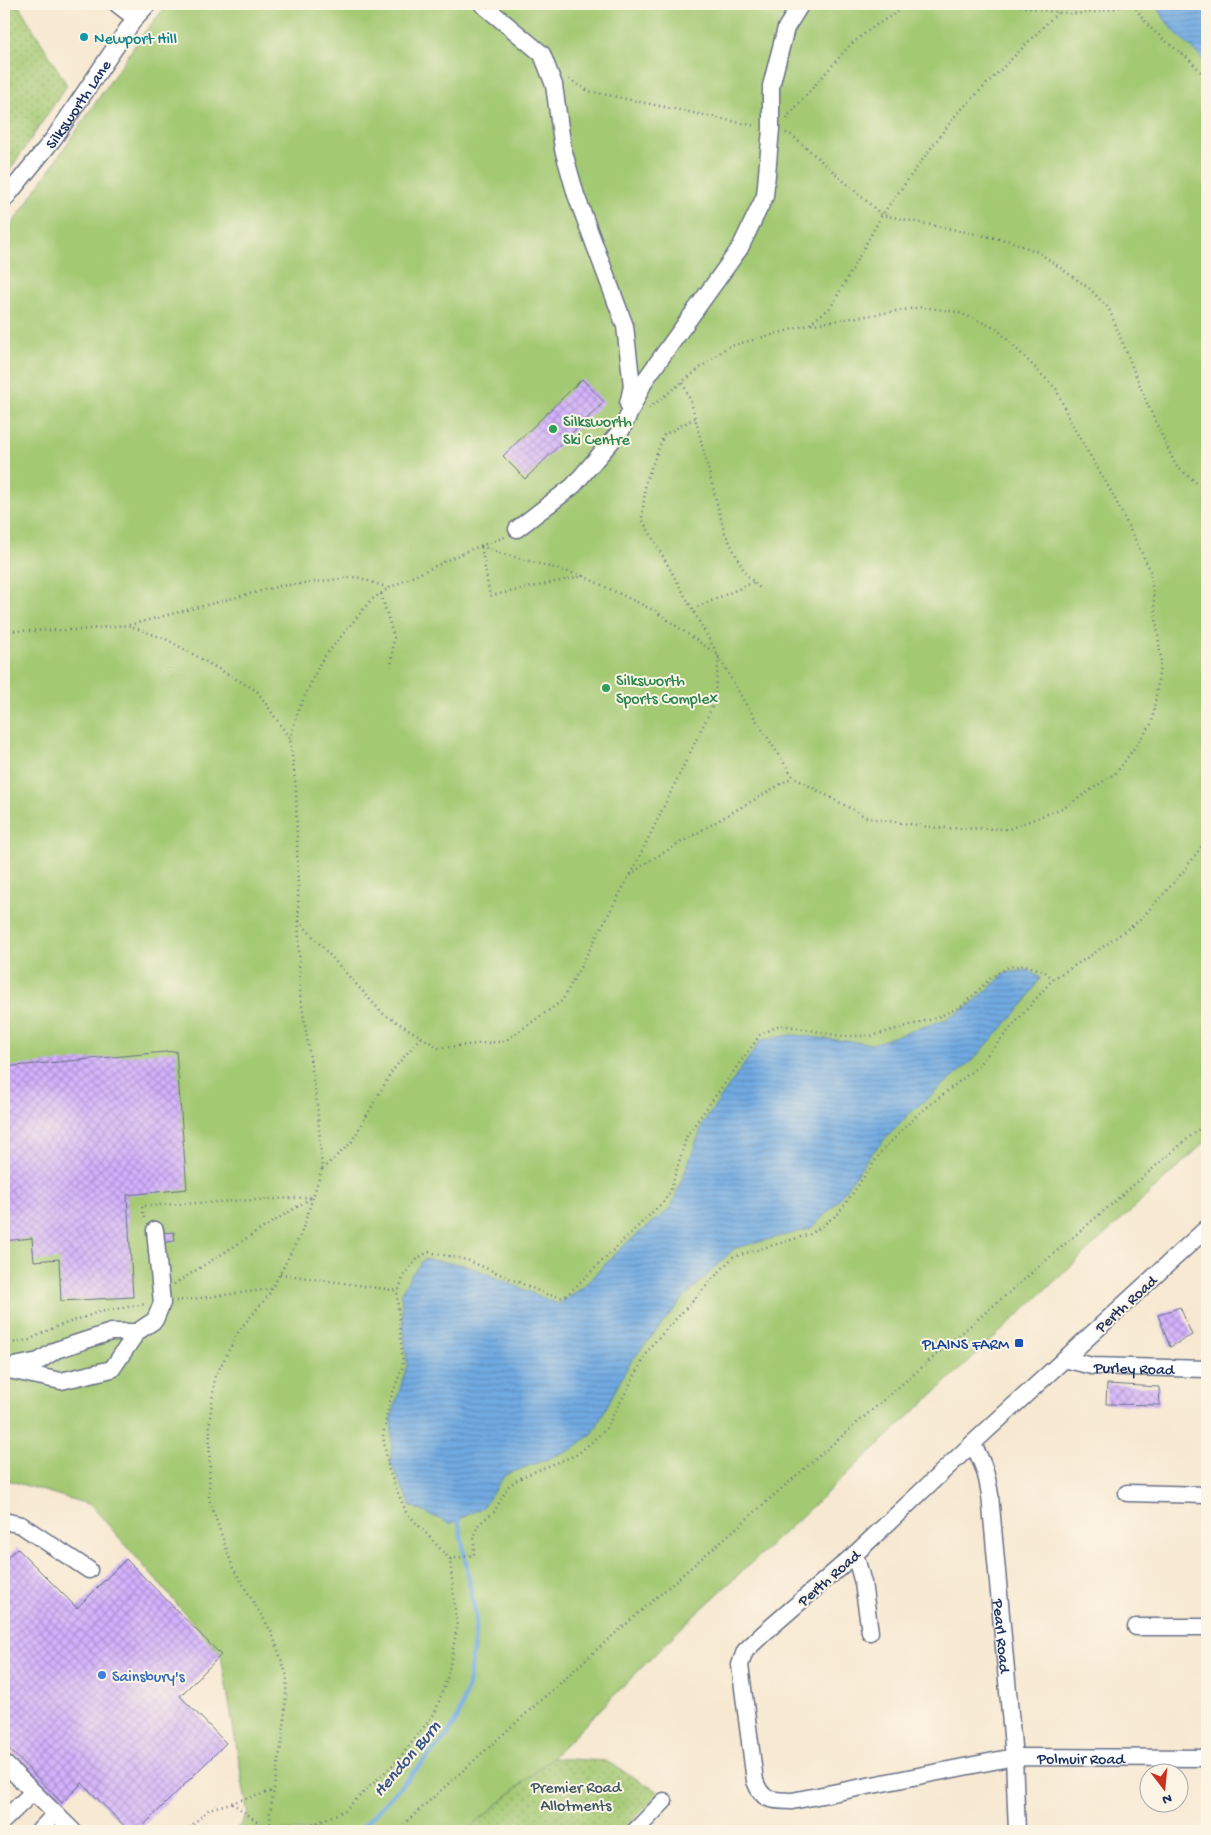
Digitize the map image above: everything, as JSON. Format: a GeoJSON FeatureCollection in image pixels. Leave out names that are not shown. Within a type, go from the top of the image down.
{"type":"FeatureCollection","features":[{"type":"Feature","properties":{"kind":"street"},"geometry":{"type":"LineString","coordinates":[[117,4],[135,18]]}},
{"type":"Feature","properties":{"kind":"street","name":"Silksworth Lane"},"geometry":{"type":"LineString","coordinates":[[4,200],[54,138],[135,18],[148,4]]}},
{"type":"Feature","properties":{"kind":"street"},"geometry":{"type":"LineString","coordinates":[[482,4],[542,54],[554,85],[563,149],[576,195],[625,326],[632,386],[622,429]]}},
{"type":"Feature","properties":{"kind":"street"},"geometry":{"type":"LineString","coordinates":[[517,529],[573,486],[622,429],[645,380],[740,248],[765,196],[777,131],[771,86],[786,28],[800,4]]}},
{"type":"Feature","properties":{"kind":"street","name":"Perth Road"},"geometry":{"type":"LineString","coordinates":[[1014,1757],[792,1801],[771,1800],[760,1793],[756,1781],[740,1665],[745,1651],[764,1632],[855,1554],[1207,1228]]}},
{"type":"Feature","properties":{"kind":"street"},"geometry":{"type":"LineString","coordinates":[[4,1368],[61,1381],[112,1369],[137,1332],[154,1320],[161,1298],[155,1230]]}},
{"type":"Feature","properties":{"kind":"street"},"geometry":{"type":"LineString","coordinates":[[4,1368],[39,1361],[56,1350],[111,1332],[137,1332]]}},
{"type":"Feature","properties":{"kind":"street","name":"Purley Road"},"geometry":{"type":"LineString","coordinates":[[1064,1359],[1092,1366],[1207,1369]]}},
{"type":"Feature","properties":{"kind":"street","name":"Pearl Road"},"geometry":{"type":"LineString","coordinates":[[972,1444],[982,1460],[989,1485],[1014,1757],[1017,1831]]}},
{"type":"Feature","properties":{"kind":"street"},"geometry":{"type":"LineString","coordinates":[[1127,1493],[1207,1494]]}},
{"type":"Feature","properties":{"kind":"street"},"geometry":{"type":"LineString","coordinates":[[4,1521],[21,1524],[89,1570]]}},
{"type":"Feature","properties":{"kind":"street"},"geometry":{"type":"LineString","coordinates":[[855,1554],[863,1583],[870,1632]]}},
{"type":"Feature","properties":{"kind":"street"},"geometry":{"type":"LineString","coordinates":[[1136,1627],[1207,1627]]}},
{"type":"Feature","properties":{"kind":"street","name":"Polmuir Road"},"geometry":{"type":"LineString","coordinates":[[1014,1757],[1207,1758]]}},
{"type":"Feature","properties":{"kind":"street"},"geometry":{"type":"LineString","coordinates":[[4,1763],[73,1831]]}},
{"type":"Feature","properties":{"kind":"street"},"geometry":{"type":"LineString","coordinates":[[4,1820],[33,1792]]}},
{"type":"Feature","properties":{"kind":"street"},"geometry":{"type":"LineString","coordinates":[[634,1831],[664,1801]]}},
{"type":"Feature","properties":{"kind":"street"},"geometry":{"type":"LineString","coordinates":[[39,1831],[56,1814]]}},
{"type":"Feature","properties":{"kind":"path"},"geometry":{"type":"LineString","coordinates":[[777,131],[850,45],[873,27],[910,4]]}},
{"type":"Feature","properties":{"kind":"path"},"geometry":{"type":"LineString","coordinates":[[1010,4],[1084,14],[1133,4],[1140,17],[1150,29],[1187,58],[1207,78]]}},
{"type":"Feature","properties":{"kind":"path"},"geometry":{"type":"LineString","coordinates":[[808,324],[832,306],[882,215],[954,117],[1059,11]]}},
{"type":"Feature","properties":{"kind":"path"},"geometry":{"type":"LineString","coordinates":[[547,66],[588,91],[792,135],[882,215],[1010,241],[1038,252],[1090,288],[1109,309],[1146,401],[1176,466],[1202,487],[1207,488]]}},
{"type":"Feature","properties":{"kind":"path"},"geometry":{"type":"LineString","coordinates":[[645,412],[727,347],[808,324],[922,307],[958,312],[996,328],[1056,390],[1071,423],[1112,493],[1150,570],[1161,659],[1152,723],[1117,772],[1067,806],[1009,828],[936,828],[868,818],[793,777],[742,698],[642,519],[646,481],[664,435],[695,418]]}},
{"type":"Feature","properties":{"kind":"path"},"geometry":{"type":"LineString","coordinates":[[683,383],[691,402],[724,531],[745,574],[760,589]]}},
{"type":"Feature","properties":{"kind":"path"},"geometry":{"type":"LineString","coordinates":[[272,1831],[270,1813],[284,1728],[288,1676],[272,1633],[233,1568],[209,1499],[210,1418],[215,1377],[240,1329],[272,1289],[301,1234],[322,1169],[317,1103],[300,993],[296,789],[290,739],[298,711],[322,661],[371,600],[389,588],[505,537],[517,529]]}},
{"type":"Feature","properties":{"kind":"path"},"geometry":{"type":"LineString","coordinates":[[481,546],[583,576],[655,611],[719,656]]}},
{"type":"Feature","properties":{"kind":"path"},"geometry":{"type":"LineString","coordinates":[[481,546],[490,596],[583,576]]}},
{"type":"Feature","properties":{"kind":"path"},"geometry":{"type":"LineString","coordinates":[[4,630],[79,630],[128,625],[280,586],[357,577],[389,588]]}},
{"type":"Feature","properties":{"kind":"path"},"geometry":{"type":"LineString","coordinates":[[693,609],[754,582]]}},
{"type":"Feature","properties":{"kind":"path"},"geometry":{"type":"LineString","coordinates":[[381,594],[394,638],[391,666]]}},
{"type":"Feature","properties":{"kind":"path"},"geometry":{"type":"LineString","coordinates":[[128,625],[168,640],[257,691],[290,739]]}},
{"type":"Feature","properties":{"kind":"path"},"geometry":{"type":"LineString","coordinates":[[298,920],[382,1013],[438,1048],[505,1041],[562,1001],[628,878],[714,703],[719,656]]}},
{"type":"Feature","properties":{"kind":"path"},"geometry":{"type":"LineString","coordinates":[[628,878],[644,864],[793,777]]}},
{"type":"Feature","properties":{"kind":"path"},"geometry":{"type":"LineString","coordinates":[[450,1558],[474,1555],[474,1535],[479,1524],[494,1512],[509,1485],[524,1476],[578,1454],[605,1430],[651,1346],[733,1257],[811,1234],[839,1213],[882,1151],[915,1117],[976,1068],[1053,979],[1093,954],[1140,920],[1183,872],[1207,839]]}},
{"type":"Feature","properties":{"kind":"path"},"geometry":{"type":"LineString","coordinates":[[232,1803],[272,1831],[316,1822],[344,1811],[398,1761],[435,1713],[448,1675],[457,1628],[450,1558],[406,1512],[389,1471],[383,1436],[389,1403],[403,1366],[397,1296],[406,1271],[418,1258],[429,1252],[467,1260],[548,1295],[561,1298],[567,1295],[663,1202],[670,1192],[687,1134],[760,1035],[778,1026],[788,1026],[840,1036],[871,1036],[936,1018],[962,1006],[991,978],[1008,967],[1025,965],[1044,971],[1053,979]]}},
{"type":"Feature","properties":{"kind":"path"},"geometry":{"type":"LineString","coordinates":[[322,1169],[351,1143],[392,1071],[421,1037]]}},
{"type":"Feature","properties":{"kind":"path"},"geometry":{"type":"LineString","coordinates":[[396,1831],[654,1600],[1207,1122]]}},
{"type":"Feature","properties":{"kind":"path"},"geometry":{"type":"LineString","coordinates":[[155,1230],[145,1230],[142,1206],[313,1197]]}},
{"type":"Feature","properties":{"kind":"path"},"geometry":{"type":"LineString","coordinates":[[161,1298],[313,1197]]}},
{"type":"Feature","properties":{"kind":"path"},"geometry":{"type":"LineString","coordinates":[[280,1274],[398,1291]]}},
{"type":"Feature","properties":{"kind":"path"},"geometry":{"type":"LineString","coordinates":[[4,1344],[29,1340],[53,1328],[99,1312],[161,1298],[272,1289]]}},
{"type":"Feature","properties":{"kind":"path"},"geometry":{"type":"LineString","coordinates":[[186,1831],[209,1809],[274,1791]]}},
{"type":"Feature","properties":{"kind":"green space"},"geometry":{"type":"Polygon","coordinates":[[[4,4],[18,4],[67,85],[4,179],[4,4]]]}},
{"type":"Feature","properties":{"kind":"green space","name":"Silksworth Sports Complex"},"geometry":{"type":"Polygon","coordinates":[[[168,4],[1207,4],[1207,1140],[681,1628],[552,1758],[466,1831],[235,1831],[248,1815],[221,1655],[91,1505],[4,1479],[4,236],[142,35],[168,4]]]}},
{"type":"Feature","properties":{"kind":"green space","name":"Premier Road Allotments"},"geometry":{"type":"Polygon","coordinates":[[[552,1758],[606,1761],[660,1793],[622,1831],[466,1831],[552,1758]]]}},
{"type":"Feature","properties":{"kind":"water"},"geometry":{"type":"Polygon","coordinates":[[[1157,4],[1207,4],[1207,63],[1166,21],[1157,4]]]}},
{"type":"Feature","properties":{"kind":"water"},"geometry":{"type":"Polygon","coordinates":[[[1028,970],[1040,978],[1024,1004],[974,1059],[910,1113],[869,1156],[834,1206],[810,1229],[735,1248],[681,1301],[629,1364],[593,1433],[571,1450],[505,1475],[483,1507],[450,1524],[411,1506],[391,1464],[392,1416],[407,1365],[401,1294],[411,1275],[424,1259],[466,1265],[558,1304],[582,1288],[624,1245],[671,1208],[704,1122],[761,1040],[792,1035],[873,1044],[946,1019],[969,1006],[1006,973],[1028,970]]]}},
{"type":"Feature","properties":{"kind":"building","name":"Silksworth Ski Centre"},"geometry":{"type":"Polygon","coordinates":[[[582,379],[604,402],[525,479],[503,456],[582,379]]]}},
{"type":"Feature","properties":{"kind":"building"},"geometry":{"type":"Polygon","coordinates":[[[176,1051],[187,1189],[127,1195],[133,1297],[61,1301],[59,1259],[34,1261],[32,1238],[4,1241],[4,1067],[176,1051]]]}},
{"type":"Feature","properties":{"kind":"building"},"geometry":{"type":"Polygon","coordinates":[[[174,1232],[175,1241],[161,1243],[160,1233],[174,1232]]]}},
{"type":"Feature","properties":{"kind":"building"},"geometry":{"type":"Polygon","coordinates":[[[1180,1307],[1192,1335],[1170,1347],[1158,1315],[1180,1307]]]}},
{"type":"Feature","properties":{"kind":"building"},"geometry":{"type":"Polygon","coordinates":[[[1107,1384],[1159,1387],[1160,1405],[1106,1404],[1107,1384]]]}},
{"type":"Feature","properties":{"kind":"building","name":"Sainsbury's"},"geometry":{"type":"Polygon","coordinates":[[[17,1548],[77,1608],[126,1559],[221,1655],[180,1696],[226,1743],[138,1831],[129,1831],[82,1783],[62,1803],[4,1744],[4,1560],[17,1548]]]}},
{"type":"Feature","properties":{"kind":"waterway","name":"Hendon Burn"},"geometry":{"type":"LineString","coordinates":[[359,1831],[447,1736],[458,1717],[468,1686],[476,1619],[458,1519]]}},
{"type":"Feature","properties":{"kind":"place","name":"Newport Hill"},"geometry":{"type":"Point","coordinates":[84,37]}},
{"type":"Feature","properties":{"kind":"place","name":"Silksworth Ski Centre"},"geometry":{"type":"Point","coordinates":[553,429]}},
{"type":"Feature","properties":{"kind":"place","name":"Silksworth Sports Complex"},"geometry":{"type":"Point","coordinates":[606,688]}},
{"type":"Feature","properties":{"kind":"place","name":"PLAINS FARM"},"geometry":{"type":"Point","coordinates":[1019,1343]}},
{"type":"Feature","properties":{"kind":"place","name":"Sainsbury's"},"geometry":{"type":"Point","coordinates":[102,1675]}}]}
